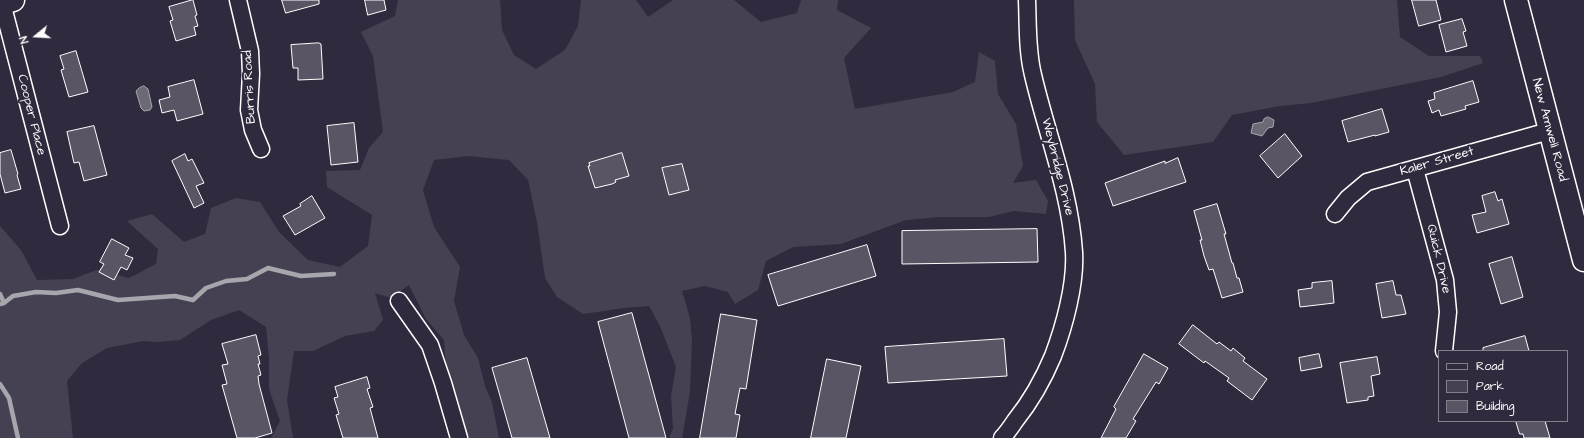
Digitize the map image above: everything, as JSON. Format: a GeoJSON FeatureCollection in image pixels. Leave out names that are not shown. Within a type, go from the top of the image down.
{"type":"FeatureCollection","features":[{"type":"Feature","properties":{"kind":"street","name":"Burris Road"},"geometry":{"type":"LineString","coordinates":[[238,0],[250,52],[251,74],[249,110],[253,130],[260,149]]}},
{"type":"Feature","properties":{"kind":"street","name":"Weybridge Drive"},"geometry":{"type":"LineString","coordinates":[[1002,438],[1036,391],[1058,342],[1069,301],[1074,254],[1069,210],[1064,184],[1033,75],[1029,51],[1027,0]]}},
{"type":"Feature","properties":{"kind":"street","name":"New Amwell Road"},"geometry":{"type":"LineString","coordinates":[[1516,0],[1549,131],[1584,260]]}},
{"type":"Feature","properties":{"kind":"street","name":"Cooper Place"},"geometry":{"type":"LineString","coordinates":[[5,2],[60,226]]}},
{"type":"Feature","properties":{"kind":"street","name":"Kaler Street"},"geometry":{"type":"LineString","coordinates":[[1335,214],[1348,198],[1367,182],[1549,131]]}},
{"type":"Feature","properties":{"kind":"street","name":"Quick Drive"},"geometry":{"type":"LineString","coordinates":[[1415,169],[1445,280],[1448,312],[1444,350]]}},
{"type":"Feature","properties":{"kind":"street"},"geometry":{"type":"LineString","coordinates":[[399,301],[430,345],[459,438]]}},
{"type":"Feature","properties":{"kind":"green space"},"geometry":{"type":"Polygon","coordinates":[[[398,0],[500,0],[502,30],[514,55],[536,69],[565,50],[578,26],[581,0],[636,0],[648,17],[673,0],[734,0],[761,22],[797,13],[801,0],[838,0],[837,10],[871,28],[844,58],[855,109],[953,92],[975,82],[979,52],[995,61],[998,94],[1016,124],[1023,166],[1013,183],[1036,180],[1048,201],[1046,214],[1014,211],[989,217],[940,217],[906,220],[841,244],[793,247],[766,261],[758,290],[735,304],[728,292],[705,286],[682,291],[690,318],[692,340],[690,392],[682,438],[669,438],[673,429],[671,396],[676,367],[660,326],[649,306],[583,314],[557,297],[545,278],[537,222],[528,180],[509,160],[468,156],[434,160],[423,190],[434,227],[460,267],[454,301],[464,335],[478,358],[485,386],[492,402],[499,438],[464,438],[447,385],[444,340],[426,319],[409,285],[391,298],[375,293],[383,320],[374,331],[345,336],[313,351],[294,351],[287,400],[293,438],[271,438],[280,421],[269,389],[269,358],[266,327],[239,310],[211,320],[180,340],[158,342],[143,341],[107,348],[82,363],[67,381],[73,438],[0,438],[0,226],[21,250],[37,280],[73,279],[97,270],[129,278],[156,264],[158,249],[127,221],[152,214],[184,242],[205,234],[211,208],[236,198],[260,202],[279,232],[308,260],[340,267],[368,246],[372,215],[327,187],[326,171],[360,170],[369,148],[383,132],[373,56],[361,32],[395,16],[398,0]]]}},
{"type":"Feature","properties":{"kind":"green space"},"geometry":{"type":"Polygon","coordinates":[[[1074,0],[1397,0],[1400,37],[1429,56],[1480,56],[1483,63],[1441,77],[1311,103],[1280,106],[1232,115],[1213,142],[1124,155],[1097,122],[1095,84],[1075,40],[1074,0]]]}},
{"type":"Feature","properties":{"kind":"shaded area"},"geometry":{"type":"Polygon","coordinates":[[[144,86],[148,89],[152,107],[150,110],[144,111],[141,108],[136,91],[144,86]]]}},
{"type":"Feature","properties":{"kind":"shaded area"},"geometry":{"type":"Polygon","coordinates":[[[1268,117],[1274,120],[1273,127],[1268,128],[1262,136],[1251,133],[1253,124],[1263,122],[1264,119],[1268,117]]]}},
{"type":"Feature","properties":{"kind":"building"},"geometry":{"type":"Polygon","coordinates":[[[193,0],[198,26],[194,27],[196,35],[176,41],[170,21],[173,20],[169,7],[193,0]]]}},
{"type":"Feature","properties":{"kind":"building"},"geometry":{"type":"Polygon","coordinates":[[[282,0],[319,0],[319,4],[286,13],[282,0]]]}},
{"type":"Feature","properties":{"kind":"building"},"geometry":{"type":"Polygon","coordinates":[[[365,0],[384,0],[386,10],[368,15],[365,0]]]}},
{"type":"Feature","properties":{"kind":"building"},"geometry":{"type":"Polygon","coordinates":[[[1412,0],[1436,0],[1441,20],[1419,26],[1412,0]]]}},
{"type":"Feature","properties":{"kind":"building"},"geometry":{"type":"Polygon","coordinates":[[[1462,19],[1466,31],[1463,32],[1467,46],[1446,52],[1439,25],[1462,19]]]}},
{"type":"Feature","properties":{"kind":"building"},"geometry":{"type":"Polygon","coordinates":[[[321,44],[323,79],[298,80],[298,68],[293,68],[291,45],[321,44]]]}},
{"type":"Feature","properties":{"kind":"building"},"geometry":{"type":"Polygon","coordinates":[[[76,51],[88,92],[69,97],[61,70],[64,69],[60,56],[76,51]]]}},
{"type":"Feature","properties":{"kind":"building"},"geometry":{"type":"Polygon","coordinates":[[[194,80],[203,114],[177,121],[174,110],[162,113],[159,100],[170,97],[168,87],[194,80]]]}},
{"type":"Feature","properties":{"kind":"building"},"geometry":{"type":"Polygon","coordinates":[[[1473,81],[1479,102],[1465,106],[1466,109],[1441,116],[1439,110],[1432,113],[1428,101],[1435,99],[1434,93],[1473,81]]]}},
{"type":"Feature","properties":{"kind":"building"},"geometry":{"type":"Polygon","coordinates":[[[1382,109],[1389,132],[1348,142],[1342,121],[1382,109]]]}},
{"type":"Feature","properties":{"kind":"building"},"geometry":{"type":"Polygon","coordinates":[[[354,123],[358,162],[331,165],[327,126],[354,123]]]}},
{"type":"Feature","properties":{"kind":"building"},"geometry":{"type":"Polygon","coordinates":[[[94,126],[107,175],[84,181],[79,162],[74,163],[67,132],[94,126]]]}},
{"type":"Feature","properties":{"kind":"building"},"geometry":{"type":"Polygon","coordinates":[[[1285,134],[1302,156],[1278,178],[1260,156],[1285,134]]]}},
{"type":"Feature","properties":{"kind":"building"},"geometry":{"type":"Polygon","coordinates":[[[11,150],[21,189],[5,193],[0,174],[0,153],[11,150]]]}},
{"type":"Feature","properties":{"kind":"building"},"geometry":{"type":"Polygon","coordinates":[[[622,153],[629,176],[615,180],[616,182],[612,184],[595,188],[588,166],[590,166],[589,163],[622,153]]]}},
{"type":"Feature","properties":{"kind":"building"},"geometry":{"type":"Polygon","coordinates":[[[185,154],[188,161],[192,159],[204,183],[196,186],[204,203],[194,208],[172,161],[185,154]]]}},
{"type":"Feature","properties":{"kind":"building"},"geometry":{"type":"Polygon","coordinates":[[[1178,158],[1186,182],[1113,206],[1105,183],[1165,161],[1165,163],[1178,158]]]}},
{"type":"Feature","properties":{"kind":"building"},"geometry":{"type":"Polygon","coordinates":[[[682,164],[689,190],[669,195],[662,168],[682,164]]]}},
{"type":"Feature","properties":{"kind":"building"},"geometry":{"type":"Polygon","coordinates":[[[1495,192],[1498,201],[1502,199],[1509,224],[1477,233],[1472,215],[1486,212],[1482,196],[1495,192]]]}},
{"type":"Feature","properties":{"kind":"building"},"geometry":{"type":"Polygon","coordinates":[[[312,196],[325,218],[295,235],[283,216],[301,206],[300,204],[312,196]]]}},
{"type":"Feature","properties":{"kind":"building"},"geometry":{"type":"Polygon","coordinates":[[[1217,204],[1226,234],[1224,234],[1232,263],[1237,278],[1239,278],[1243,292],[1222,298],[1213,269],[1209,270],[1204,256],[1200,240],[1202,240],[1194,211],[1217,204]]]}},
{"type":"Feature","properties":{"kind":"building"},"geometry":{"type":"Polygon","coordinates":[[[1037,229],[1038,262],[902,264],[902,231],[1037,229]]]}},
{"type":"Feature","properties":{"kind":"building"},"geometry":{"type":"Polygon","coordinates":[[[112,239],[129,248],[125,255],[133,258],[127,270],[121,267],[114,280],[99,272],[104,264],[100,262],[112,239]]]}},
{"type":"Feature","properties":{"kind":"building"},"geometry":{"type":"Polygon","coordinates":[[[867,245],[876,276],[778,306],[768,275],[867,245]]]}},
{"type":"Feature","properties":{"kind":"building"},"geometry":{"type":"Polygon","coordinates":[[[1512,257],[1523,297],[1501,304],[1489,264],[1512,257]]]}},
{"type":"Feature","properties":{"kind":"building"},"geometry":{"type":"Polygon","coordinates":[[[1332,281],[1334,303],[1300,307],[1298,290],[1312,288],[1312,283],[1332,281]]]}},
{"type":"Feature","properties":{"kind":"building"},"geometry":{"type":"Polygon","coordinates":[[[1393,281],[1396,295],[1401,295],[1406,314],[1382,318],[1376,284],[1393,281]]]}},
{"type":"Feature","properties":{"kind":"building"},"geometry":{"type":"Polygon","coordinates":[[[632,313],[666,438],[629,438],[598,322],[632,313]]]}},
{"type":"Feature","properties":{"kind":"building"},"geometry":{"type":"Polygon","coordinates":[[[721,314],[757,320],[746,389],[740,388],[735,414],[740,415],[736,438],[700,438],[721,314]]]}},
{"type":"Feature","properties":{"kind":"building"},"geometry":{"type":"Polygon","coordinates":[[[1193,325],[1217,344],[1219,342],[1231,351],[1233,348],[1245,358],[1243,361],[1267,379],[1252,400],[1227,381],[1229,378],[1205,361],[1204,363],[1179,344],[1193,325]]]}},
{"type":"Feature","properties":{"kind":"building"},"geometry":{"type":"Polygon","coordinates":[[[256,335],[261,355],[258,356],[260,364],[258,364],[261,375],[258,376],[259,384],[272,433],[255,438],[237,438],[222,385],[227,384],[222,365],[228,364],[222,344],[256,335]]]}},
{"type":"Feature","properties":{"kind":"building"},"geometry":{"type":"Polygon","coordinates":[[[1525,336],[1529,350],[1483,350],[1483,348],[1525,336]]]}},
{"type":"Feature","properties":{"kind":"building"},"geometry":{"type":"Polygon","coordinates":[[[1004,339],[1007,376],[888,383],[885,347],[1004,339]]]}},
{"type":"Feature","properties":{"kind":"building"},"geometry":{"type":"Polygon","coordinates":[[[1144,354],[1168,368],[1159,384],[1156,382],[1133,419],[1136,421],[1126,438],[1101,438],[1116,409],[1114,407],[1144,354]]]}},
{"type":"Feature","properties":{"kind":"building"},"geometry":{"type":"Polygon","coordinates":[[[1319,354],[1322,367],[1301,371],[1299,358],[1319,354]]]}},
{"type":"Feature","properties":{"kind":"building"},"geometry":{"type":"Polygon","coordinates":[[[1377,357],[1380,374],[1371,376],[1374,396],[1368,397],[1368,400],[1347,403],[1340,363],[1377,357]]]}},
{"type":"Feature","properties":{"kind":"building"},"geometry":{"type":"Polygon","coordinates":[[[527,358],[550,438],[512,438],[492,368],[527,358]]]}},
{"type":"Feature","properties":{"kind":"building"},"geometry":{"type":"Polygon","coordinates":[[[827,359],[861,366],[846,438],[811,438],[827,359]]]}},
{"type":"Feature","properties":{"kind":"building"},"geometry":{"type":"Polygon","coordinates":[[[367,377],[370,388],[367,389],[373,407],[370,408],[378,438],[343,438],[336,415],[339,414],[334,398],[338,397],[335,387],[367,377]]]}},
{"type":"Feature","properties":{"kind":"building"},"geometry":{"type":"Polygon","coordinates":[[[1516,422],[1545,422],[1550,438],[1524,438],[1523,434],[1520,434],[1516,422]]]}},
{"type":"Feature","properties":{"kind":"waterway"},"geometry":{"type":"LineString","coordinates":[[0,304],[4,303],[13,296],[36,292],[56,293],[78,290],[118,300],[175,296],[193,300],[206,288],[226,281],[247,279],[268,268],[301,276],[334,274]]}},
{"type":"Feature","properties":{"kind":"waterway"},"geometry":{"type":"LineString","coordinates":[[0,294],[4,303]]}},
{"type":"Feature","properties":{"kind":"waterway"},"geometry":{"type":"LineString","coordinates":[[0,384],[9,398],[18,438]]}}]}
